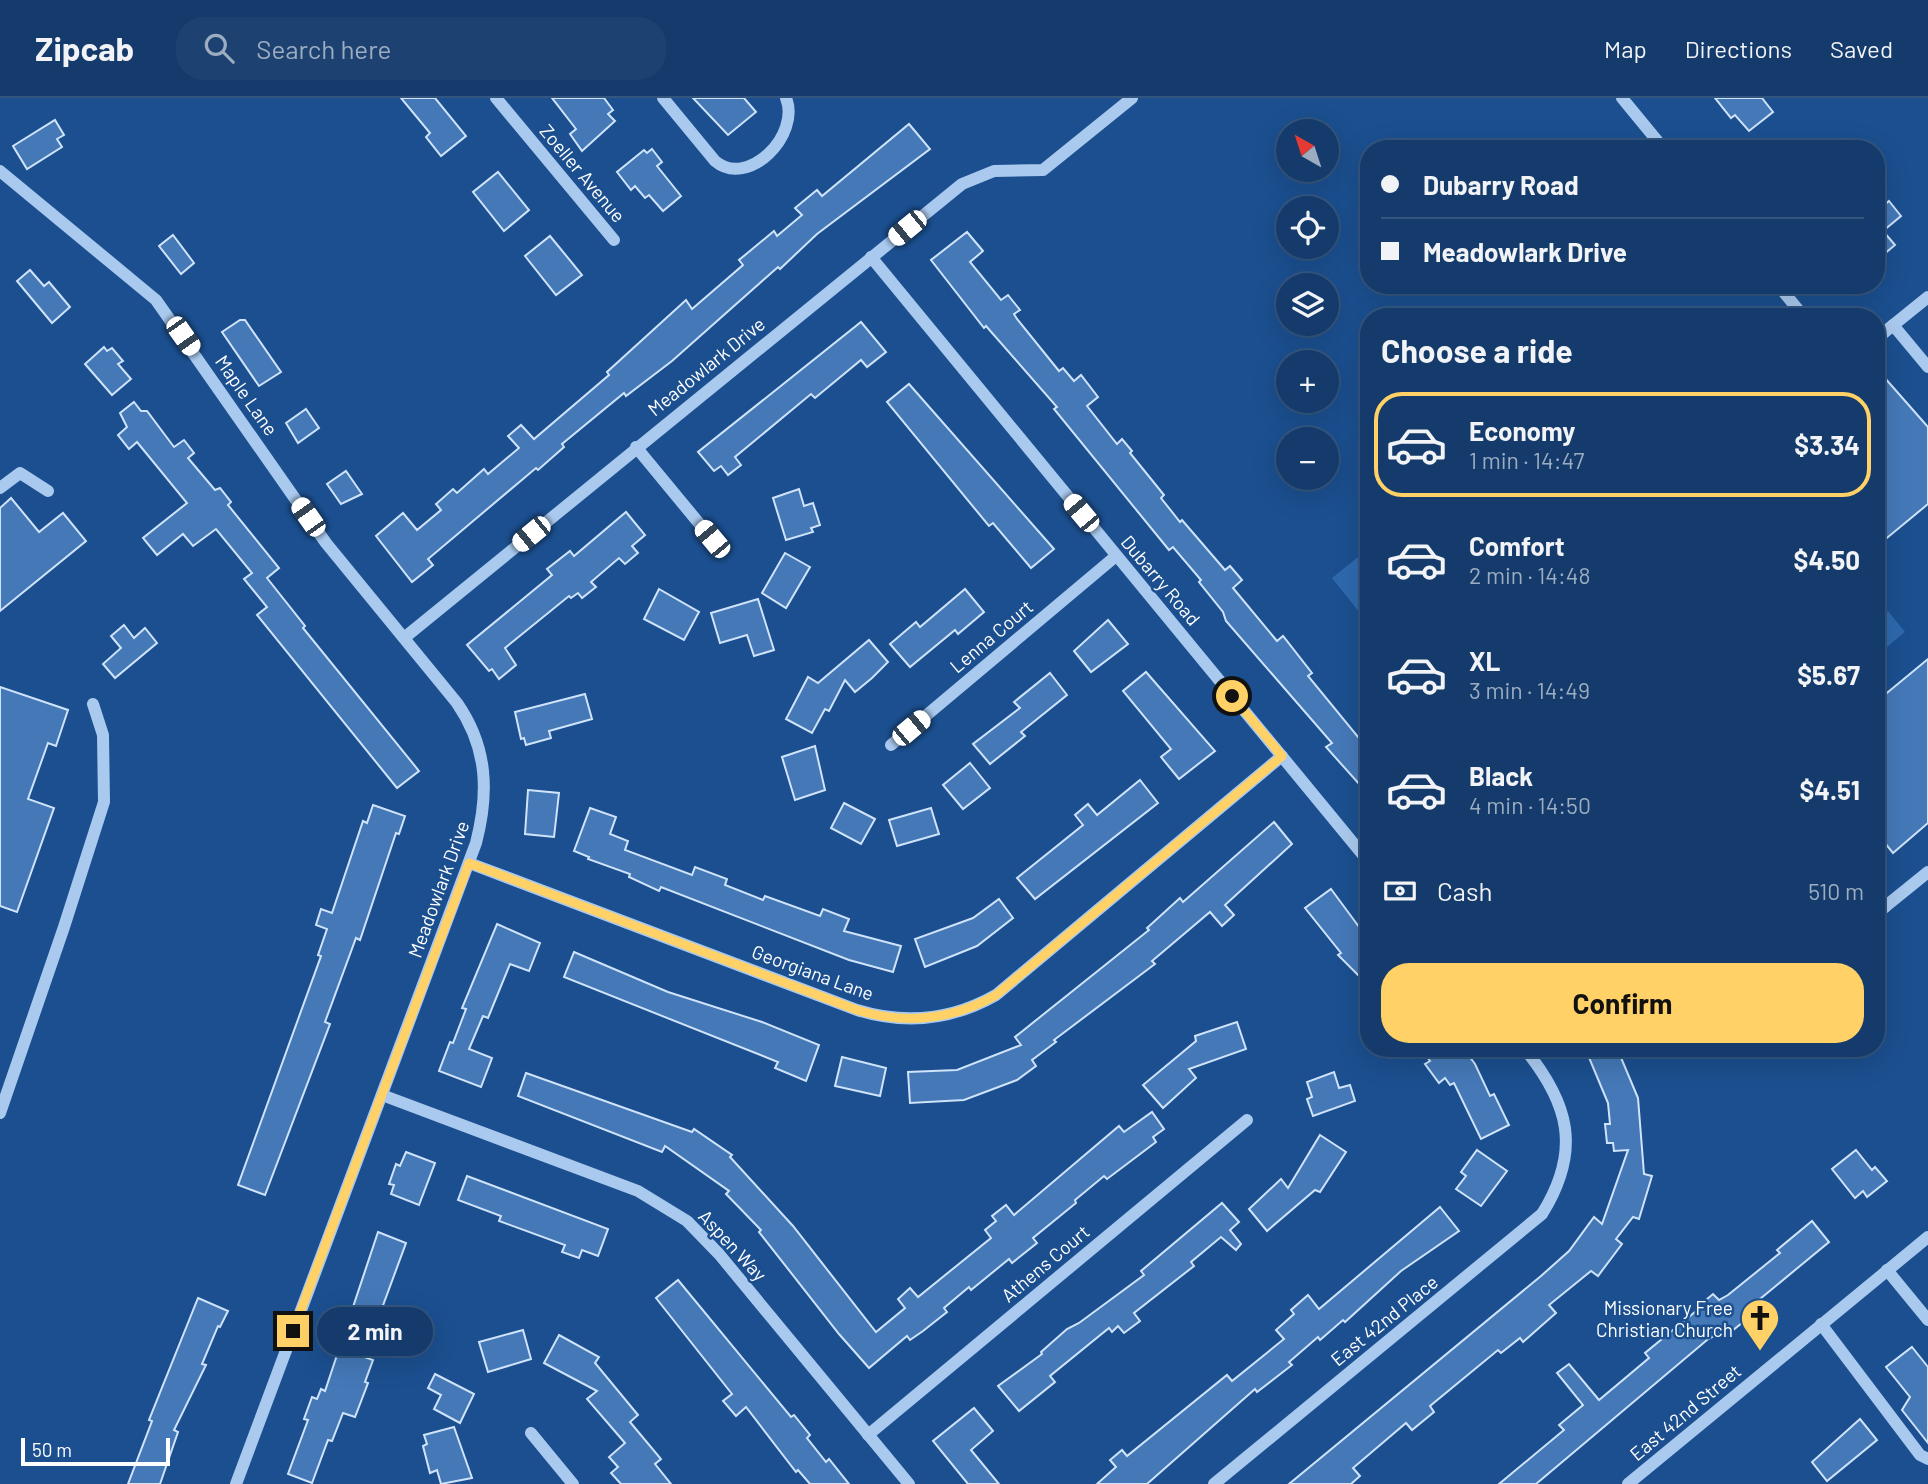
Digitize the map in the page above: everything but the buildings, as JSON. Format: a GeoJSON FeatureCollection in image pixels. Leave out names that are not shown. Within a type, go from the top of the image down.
{"type":"FeatureCollection","features":[{"type":"Feature","properties":{"kind":"street","name":"Zoeller Avenue"},"geometry":{"type":"LineString","coordinates":[[496,98],[614,240]]}},
{"type":"Feature","properties":{"kind":"street"},"geometry":{"type":"LineString","coordinates":[[663,98],[715,161],[722,167],[737,171],[751,166],[783,138],[790,117],[786,98]]}},
{"type":"Feature","properties":{"kind":"street","name":"Meadowlark Drive"},"geometry":{"type":"LineString","coordinates":[[236,1484],[484,817],[485,779],[481,752],[462,710],[404,638],[962,184],[994,171],[1043,170],[1132,98]]}},
{"type":"Feature","properties":{"kind":"street"},"geometry":{"type":"LineString","coordinates":[[1622,98],[1657,140]]}},
{"type":"Feature","properties":{"kind":"street","name":"Maple Lane"},"geometry":{"type":"LineString","coordinates":[[0,171],[162,306],[326,543],[404,638]]}},
{"type":"Feature","properties":{"kind":"street","name":"Dubarry Road"},"geometry":{"type":"LineString","coordinates":[[871,257],[1360,851]]}},
{"type":"Feature","properties":{"kind":"street"},"geometry":{"type":"LineString","coordinates":[[1785,294],[1797,308]]}},
{"type":"Feature","properties":{"kind":"street"},"geometry":{"type":"LineString","coordinates":[[1885,332],[1928,296]]}},
{"type":"Feature","properties":{"kind":"street"},"geometry":{"type":"LineString","coordinates":[[1893,325],[1928,367]]}},
{"type":"Feature","properties":{"kind":"street"},"geometry":{"type":"LineString","coordinates":[[636,447],[712,539]]}},
{"type":"Feature","properties":{"kind":"street"},"geometry":{"type":"LineString","coordinates":[[0,488],[20,473],[48,491]]}},
{"type":"Feature","properties":{"kind":"street","name":"Lenna Court"},"geometry":{"type":"LineString","coordinates":[[891,746],[1116,556]]}},
{"type":"Feature","properties":{"kind":"street"},"geometry":{"type":"LineString","coordinates":[[0,1113],[65,927],[104,802],[103,735],[93,704]]}},
{"type":"Feature","properties":{"kind":"street","name":"Georgiana Lane"},"geometry":{"type":"LineString","coordinates":[[469,863],[857,1010],[883,1018],[919,1020],[964,1011],[996,995],[1282,756]]}},
{"type":"Feature","properties":{"kind":"street"},"geometry":{"type":"LineString","coordinates":[[1885,908],[1928,872]]}},
{"type":"Feature","properties":{"kind":"street","name":"East 42nd Place"},"geometry":{"type":"LineString","coordinates":[[1214,1484],[1536,1221],[1552,1198],[1562,1173],[1567,1137],[1563,1111],[1553,1087],[1531,1057]]}},
{"type":"Feature","properties":{"kind":"street","name":"Aspen Way"},"geometry":{"type":"LineString","coordinates":[[382,1096],[638,1191],[671,1210],[708,1240],[909,1484]]}},
{"type":"Feature","properties":{"kind":"street","name":"Athens Court"},"geometry":{"type":"LineString","coordinates":[[868,1435],[1247,1120]]}},
{"type":"Feature","properties":{"kind":"street","name":"East 42nd Street"},"geometry":{"type":"LineString","coordinates":[[1628,1484],[1928,1237]]}},
{"type":"Feature","properties":{"kind":"street"},"geometry":{"type":"LineString","coordinates":[[1887,1270],[1928,1320]]}},
{"type":"Feature","properties":{"kind":"street"},"geometry":{"type":"LineString","coordinates":[[1821,1324],[1920,1455],[1928,1459]]}},
{"type":"Feature","properties":{"kind":"street"},"geometry":{"type":"LineString","coordinates":[[531,1433],[573,1484]]}},
{"type":"Feature","properties":{"kind":"shaded area"},"geometry":{"type":"Polygon","coordinates":[[[1360,555],[1360,613],[1332,578],[1360,555]]]}},
{"type":"Feature","properties":{"kind":"shaded area"},"geometry":{"type":"Polygon","coordinates":[[[1888,611],[1905,632],[1885,649],[1885,614],[1888,611]]]}},
{"type":"Feature","properties":{"kind":"place","name":"Missionary Free Christian Church"},"geometry":{"type":"Point","coordinates":[1760,1352]}},
{"type":"Feature","properties":{"kind":"route"},"geometry":{"type":"LineString","coordinates":[[293,1331],[469,863],[857,1010],[883,1018],[919,1020],[956,1014],[981,1004],[1018,978],[1282,756],[1232,696]]}}]}
